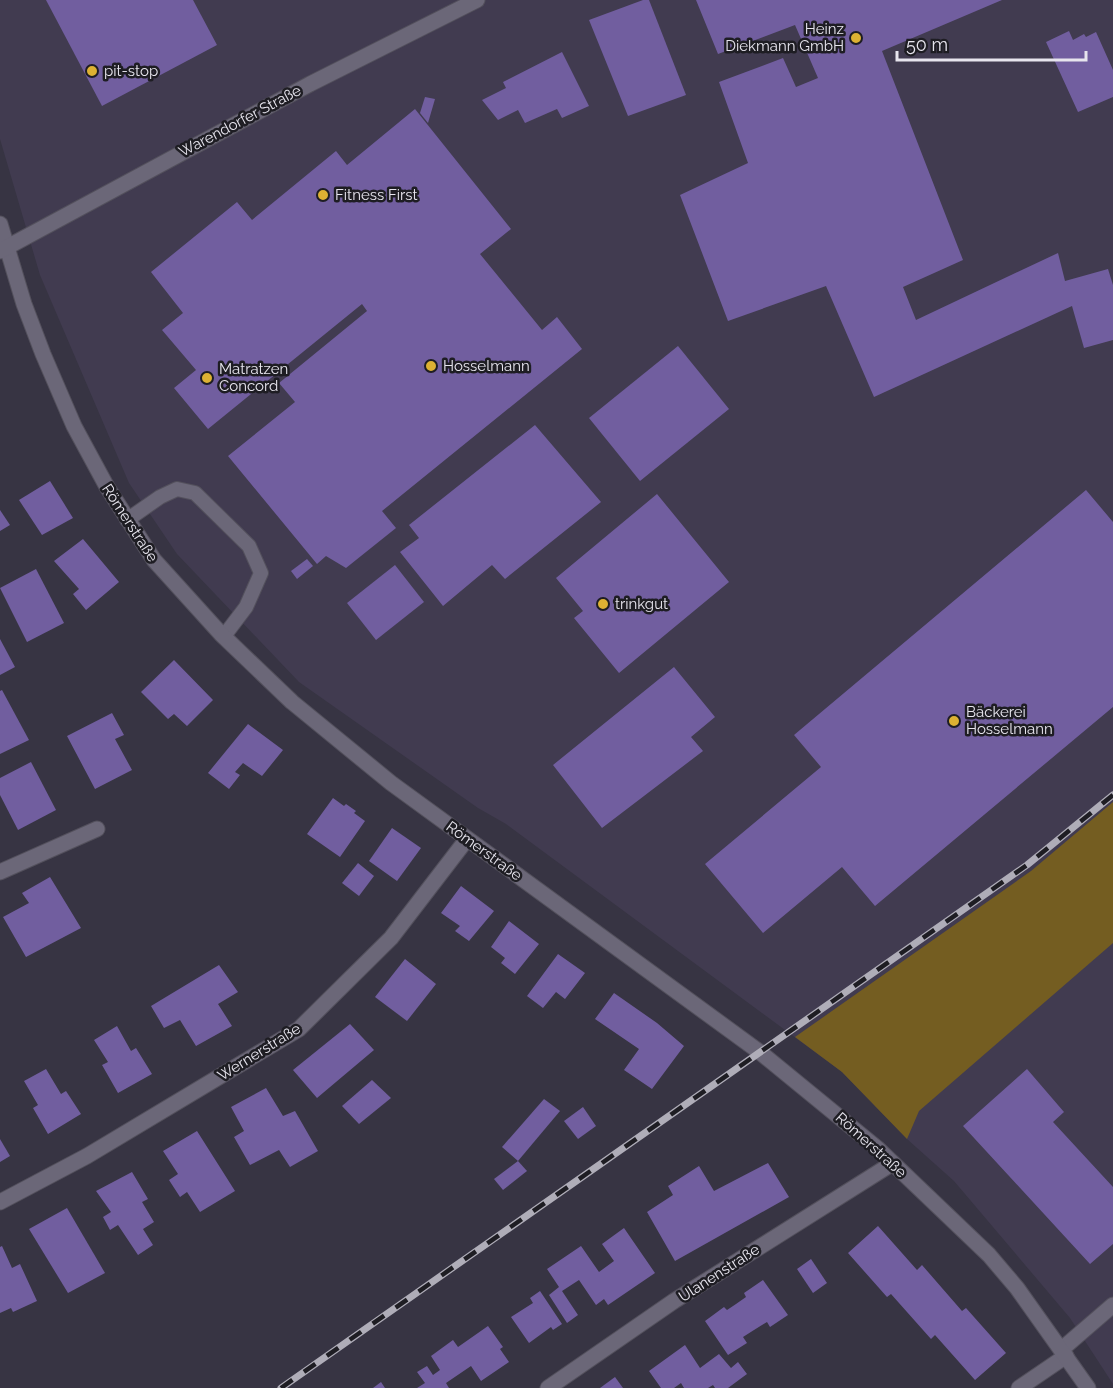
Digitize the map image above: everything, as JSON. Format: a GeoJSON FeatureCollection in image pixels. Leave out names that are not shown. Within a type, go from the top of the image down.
{"type":"FeatureCollection","features":[{"type":"Feature","properties":{"kind":"street","name":"Warendorfer Straße"},"geometry":{"type":"LineString","coordinates":[[3,249],[310,84],[477,0]]}},
{"type":"Feature","properties":{"kind":"street","name":"Römerstraße"},"geometry":{"type":"LineString","coordinates":[[0,224],[3,249],[24,304],[74,426],[107,487],[154,560],[224,636],[292,702],[391,783],[761,1053],[815,1095],[893,1163],[989,1255],[1017,1288],[1088,1388]]}},
{"type":"Feature","properties":{"kind":"street"},"geometry":{"type":"LineString","coordinates":[[0,872],[97,830]]}},
{"type":"Feature","properties":{"kind":"street","name":"Wernerstraße"},"geometry":{"type":"LineString","coordinates":[[0,1202],[87,1156],[299,1029],[391,938],[466,839]]}},
{"type":"Feature","properties":{"kind":"street","name":"Ulanenstraße"},"geometry":{"type":"LineString","coordinates":[[548,1388],[684,1295],[893,1163]]}},
{"type":"Feature","properties":{"kind":"street"},"geometry":{"type":"LineString","coordinates":[[1018,1388],[1064,1353],[1113,1305]]}},
{"type":"Feature","properties":{"kind":"lane"},"geometry":{"type":"LineString","coordinates":[[127,520],[160,497],[177,489],[195,493],[249,546],[261,573],[246,607],[224,636]]}},
{"type":"Feature","properties":{"kind":"shaded area"},"geometry":{"type":"Polygon","coordinates":[[[0,0],[1113,0],[1113,1384],[1070,1318],[954,1181],[907,1139],[842,1072],[506,824],[478,808],[299,682],[177,554],[129,483],[40,275],[0,139],[0,0]]]}},
{"type":"Feature","properties":{"kind":"shaded area"},"geometry":{"type":"Polygon","coordinates":[[[1113,802],[1113,943],[919,1111],[907,1139],[842,1072],[795,1037],[1031,871],[1113,802]]]}},
{"type":"Feature","properties":{"kind":"building"},"geometry":{"type":"Polygon","coordinates":[[[46,0],[193,0],[217,45],[102,106],[46,0]]]}},
{"type":"Feature","properties":{"kind":"building"},"geometry":{"type":"Polygon","coordinates":[[[643,0],[649,0],[686,95],[628,116],[589,20],[643,0]]]}},
{"type":"Feature","properties":{"kind":"building"},"geometry":{"type":"Polygon","coordinates":[[[696,0],[1002,0],[882,51],[963,260],[903,287],[916,320],[1058,253],[1065,281],[1108,269],[1113,285],[1113,340],[1084,348],[1072,306],[874,397],[826,286],[728,321],[680,195],[748,163],[719,82],[783,58],[796,87],[818,78],[795,25],[718,54],[696,0]]]}},
{"type":"Feature","properties":{"kind":"building"},"geometry":{"type":"Polygon","coordinates":[[[1069,31],[1073,40],[1084,34],[1086,37],[1096,32],[1113,70],[1113,97],[1078,112],[1046,42],[1069,31]]]}},
{"type":"Feature","properties":{"kind":"building"},"geometry":{"type":"Polygon","coordinates":[[[562,52],[589,106],[562,118],[557,109],[525,123],[518,110],[498,120],[482,100],[506,88],[503,82],[562,52]]]}},
{"type":"Feature","properties":{"kind":"building"},"geometry":{"type":"Polygon","coordinates":[[[425,97],[435,99],[428,123],[420,113],[425,97]]]}},
{"type":"Feature","properties":{"kind":"building"},"geometry":{"type":"Polygon","coordinates":[[[415,109],[511,229],[480,254],[542,330],[557,317],[582,349],[382,511],[396,528],[346,568],[326,556],[317,564],[228,456],[295,402],[279,383],[367,311],[362,304],[208,429],[174,388],[196,370],[162,330],[183,313],[151,272],[237,202],[252,220],[336,151],[347,165],[415,109]]]}},
{"type":"Feature","properties":{"kind":"building"},"geometry":{"type":"Polygon","coordinates":[[[678,346],[729,409],[640,481],[589,418],[678,346]]]}},
{"type":"Feature","properties":{"kind":"building"},"geometry":{"type":"Polygon","coordinates":[[[535,425],[601,502],[505,579],[492,565],[443,606],[400,552],[419,538],[409,525],[535,425]]]}},
{"type":"Feature","properties":{"kind":"building"},"geometry":{"type":"Polygon","coordinates":[[[50,481],[73,518],[42,535],[19,500],[50,481]]]}},
{"type":"Feature","properties":{"kind":"building","name":"Bäckerei Hosselmann"},"geometry":{"type":"Polygon","coordinates":[[[1086,490],[1113,522],[1113,707],[875,906],[842,867],[763,933],[705,864],[821,767],[794,735],[1086,490]]]}},
{"type":"Feature","properties":{"kind":"building"},"geometry":{"type":"Polygon","coordinates":[[[657,494],[729,582],[619,673],[574,618],[583,611],[556,578],[657,494]]]}},
{"type":"Feature","properties":{"kind":"building"},"geometry":{"type":"Polygon","coordinates":[[[0,510],[10,525],[0,531],[0,510]]]}},
{"type":"Feature","properties":{"kind":"building"},"geometry":{"type":"Polygon","coordinates":[[[83,539],[119,582],[86,610],[73,594],[79,589],[54,561],[83,539]]]}},
{"type":"Feature","properties":{"kind":"building"},"geometry":{"type":"Polygon","coordinates":[[[307,559],[313,566],[297,579],[291,571],[307,559]]]}},
{"type":"Feature","properties":{"kind":"building"},"geometry":{"type":"Polygon","coordinates":[[[395,565],[424,602],[376,640],[347,603],[395,565]]]}},
{"type":"Feature","properties":{"kind":"building"},"geometry":{"type":"Polygon","coordinates":[[[36,569],[64,623],[27,642],[0,588],[36,569]]]}},
{"type":"Feature","properties":{"kind":"building"},"geometry":{"type":"Polygon","coordinates":[[[0,639],[15,667],[0,675],[0,639]]]}},
{"type":"Feature","properties":{"kind":"building"},"geometry":{"type":"Polygon","coordinates":[[[174,660],[213,700],[187,726],[174,714],[168,719],[141,692],[174,660]]]}},
{"type":"Feature","properties":{"kind":"building"},"geometry":{"type":"Polygon","coordinates":[[[674,667],[715,717],[691,737],[703,751],[602,828],[553,765],[674,667]]]}},
{"type":"Feature","properties":{"kind":"building"},"geometry":{"type":"Polygon","coordinates":[[[2,690],[29,740],[0,754],[0,691],[2,690]]]}},
{"type":"Feature","properties":{"kind":"building"},"geometry":{"type":"Polygon","coordinates":[[[112,713],[124,735],[115,739],[132,770],[95,789],[67,736],[112,713]]]}},
{"type":"Feature","properties":{"kind":"building"},"geometry":{"type":"Polygon","coordinates":[[[248,724],[283,750],[262,776],[243,763],[235,772],[240,775],[229,789],[208,773],[248,724]]]}},
{"type":"Feature","properties":{"kind":"building"},"geometry":{"type":"Polygon","coordinates":[[[31,762],[56,810],[18,830],[0,795],[0,778],[31,762]]]}},
{"type":"Feature","properties":{"kind":"building"},"geometry":{"type":"Polygon","coordinates":[[[333,798],[356,811],[354,813],[365,821],[340,857],[307,834],[333,798]]]}},
{"type":"Feature","properties":{"kind":"building"},"geometry":{"type":"Polygon","coordinates":[[[392,828],[421,848],[397,881],[369,861],[392,828]]]}},
{"type":"Feature","properties":{"kind":"building"},"geometry":{"type":"Polygon","coordinates":[[[358,863],[374,876],[359,896],[342,883],[358,863]]]}},
{"type":"Feature","properties":{"kind":"building"},"geometry":{"type":"Polygon","coordinates":[[[50,877],[81,928],[26,957],[3,917],[29,903],[22,893],[50,877]]]}},
{"type":"Feature","properties":{"kind":"building"},"geometry":{"type":"Polygon","coordinates":[[[461,886],[494,911],[469,941],[455,931],[460,926],[441,913],[461,886]]]}},
{"type":"Feature","properties":{"kind":"building"},"geometry":{"type":"Polygon","coordinates":[[[509,921],[539,944],[515,974],[501,963],[505,958],[491,947],[509,921]]]}},
{"type":"Feature","properties":{"kind":"building"},"geometry":{"type":"Polygon","coordinates":[[[558,954],[585,973],[565,999],[556,992],[543,1008],[527,996],[558,954]]]}},
{"type":"Feature","properties":{"kind":"building"},"geometry":{"type":"Polygon","coordinates":[[[405,959],[436,984],[407,1021],[375,997],[405,959]]]}},
{"type":"Feature","properties":{"kind":"building"},"geometry":{"type":"Polygon","coordinates":[[[219,965],[238,992],[218,1004],[232,1026],[196,1046],[180,1020],[164,1028],[151,1006],[219,965]]]}},
{"type":"Feature","properties":{"kind":"building"},"geometry":{"type":"Polygon","coordinates":[[[614,993],[657,1023],[684,1046],[652,1089],[624,1070],[639,1049],[595,1019],[614,993]]]}},
{"type":"Feature","properties":{"kind":"building"},"geometry":{"type":"Polygon","coordinates":[[[350,1024],[374,1050],[317,1098],[293,1070],[350,1024]]]}},
{"type":"Feature","properties":{"kind":"building"},"geometry":{"type":"Polygon","coordinates":[[[117,1026],[131,1051],[136,1048],[152,1074],[118,1093],[102,1065],[108,1062],[94,1040],[117,1026]]]}},
{"type":"Feature","properties":{"kind":"building"},"geometry":{"type":"Polygon","coordinates":[[[46,1069],[61,1094],[66,1091],[81,1114],[48,1134],[33,1108],[38,1105],[24,1081],[46,1069]]]}},
{"type":"Feature","properties":{"kind":"building"},"geometry":{"type":"Polygon","coordinates":[[[1027,1069],[1064,1112],[1053,1122],[1113,1187],[1113,1244],[1090,1264],[963,1126],[1027,1069]]]}},
{"type":"Feature","properties":{"kind":"building"},"geometry":{"type":"Polygon","coordinates":[[[372,1080],[391,1098],[359,1124],[342,1106],[372,1080]]]}},
{"type":"Feature","properties":{"kind":"building"},"geometry":{"type":"Polygon","coordinates":[[[266,1088],[283,1116],[295,1111],[318,1151],[290,1167],[279,1150],[250,1165],[234,1137],[244,1131],[231,1107],[266,1088]]]}},
{"type":"Feature","properties":{"kind":"building"},"geometry":{"type":"Polygon","coordinates":[[[544,1099],[560,1111],[518,1161],[502,1147],[544,1099]]]}},
{"type":"Feature","properties":{"kind":"building"},"geometry":{"type":"Polygon","coordinates":[[[583,1107],[596,1126],[578,1139],[564,1121],[583,1107]]]}},
{"type":"Feature","properties":{"kind":"building"},"geometry":{"type":"Polygon","coordinates":[[[197,1131],[235,1191],[200,1212],[187,1192],[180,1197],[169,1180],[178,1174],[163,1151],[197,1131]]]}},
{"type":"Feature","properties":{"kind":"building"},"geometry":{"type":"Polygon","coordinates":[[[0,1139],[10,1156],[0,1162],[0,1139]]]}},
{"type":"Feature","properties":{"kind":"building"},"geometry":{"type":"Polygon","coordinates":[[[518,1161],[527,1171],[503,1190],[494,1179],[518,1161]]]}},
{"type":"Feature","properties":{"kind":"building"},"geometry":{"type":"Polygon","coordinates":[[[768,1163],[789,1197],[675,1261],[647,1212],[673,1195],[668,1186],[699,1166],[714,1191],[768,1163]]]}},
{"type":"Feature","properties":{"kind":"building"},"geometry":{"type":"Polygon","coordinates":[[[132,1172],[148,1199],[142,1202],[154,1222],[143,1229],[153,1245],[138,1255],[118,1225],[110,1230],[103,1217],[111,1212],[96,1191],[132,1172]]]}},
{"type":"Feature","properties":{"kind":"building"},"geometry":{"type":"Polygon","coordinates":[[[67,1208],[105,1273],[68,1293],[29,1229],[67,1208]]]}},
{"type":"Feature","properties":{"kind":"building"},"geometry":{"type":"Polygon","coordinates":[[[878,1226],[917,1270],[922,1265],[962,1311],[966,1308],[1006,1353],[975,1380],[935,1335],[931,1339],[891,1294],[887,1297],[848,1253],[878,1226]]]}},
{"type":"Feature","properties":{"kind":"building"},"geometry":{"type":"Polygon","coordinates":[[[624,1228],[655,1273],[608,1305],[604,1299],[596,1305],[579,1280],[562,1291],[578,1315],[567,1323],[549,1295],[559,1287],[547,1269],[581,1246],[599,1272],[614,1261],[602,1244],[624,1228]]]}},
{"type":"Feature","properties":{"kind":"building"},"geometry":{"type":"Polygon","coordinates":[[[2,1246],[12,1268],[20,1264],[37,1301],[13,1312],[11,1308],[0,1313],[0,1247],[2,1246]]]}},
{"type":"Feature","properties":{"kind":"building"},"geometry":{"type":"Polygon","coordinates":[[[811,1259],[827,1283],[813,1293],[797,1269],[811,1259]]]}},
{"type":"Feature","properties":{"kind":"building"},"geometry":{"type":"Polygon","coordinates":[[[763,1280],[788,1315],[770,1327],[767,1322],[743,1337],[747,1343],[728,1355],[705,1321],[724,1307],[727,1310],[746,1297],[744,1293],[763,1280]]]}},
{"type":"Feature","properties":{"kind":"building"},"geometry":{"type":"Polygon","coordinates":[[[540,1291],[562,1324],[553,1330],[551,1327],[529,1343],[511,1317],[533,1303],[530,1298],[540,1291]]]}},
{"type":"Feature","properties":{"kind":"building"},"geometry":{"type":"Polygon","coordinates":[[[488,1326],[503,1347],[500,1349],[509,1362],[481,1381],[471,1366],[446,1383],[449,1388],[417,1388],[425,1383],[417,1372],[427,1366],[433,1375],[440,1370],[431,1356],[453,1340],[458,1347],[488,1326]]]}},
{"type":"Feature","properties":{"kind":"building"},"geometry":{"type":"Polygon","coordinates":[[[685,1345],[700,1368],[719,1354],[731,1368],[738,1362],[747,1374],[728,1388],[715,1388],[713,1385],[708,1388],[684,1388],[681,1383],[674,1388],[661,1388],[649,1371],[685,1345]]]}},
{"type":"Feature","properties":{"kind":"building"},"geometry":{"type":"Polygon","coordinates":[[[615,1377],[623,1388],[600,1388],[615,1377]]]}},
{"type":"Feature","properties":{"kind":"building"},"geometry":{"type":"Polygon","coordinates":[[[381,1382],[385,1388],[373,1388],[381,1382]]]}},
{"type":"Feature","properties":{"kind":"railway"},"geometry":{"type":"LineString","coordinates":[[281,1388],[1027,865],[1113,795]]}},
{"type":"Feature","properties":{"kind":"place","name":"Heinz Diekmann GmbH"},"geometry":{"type":"Point","coordinates":[856,38]}},
{"type":"Feature","properties":{"kind":"place","name":"pit-stop"},"geometry":{"type":"Point","coordinates":[92,71]}},
{"type":"Feature","properties":{"kind":"place","name":"Fitness First"},"geometry":{"type":"Point","coordinates":[323,195]}},
{"type":"Feature","properties":{"kind":"place","name":"Hosselmann"},"geometry":{"type":"Point","coordinates":[431,366]}},
{"type":"Feature","properties":{"kind":"place","name":"Matratzen Concord"},"geometry":{"type":"Point","coordinates":[207,378]}},
{"type":"Feature","properties":{"kind":"place","name":"trinkgut"},"geometry":{"type":"Point","coordinates":[603,604]}},
{"type":"Feature","properties":{"kind":"place","name":"Bäckerei Hosselmann"},"geometry":{"type":"Point","coordinates":[954,721]}}]}
